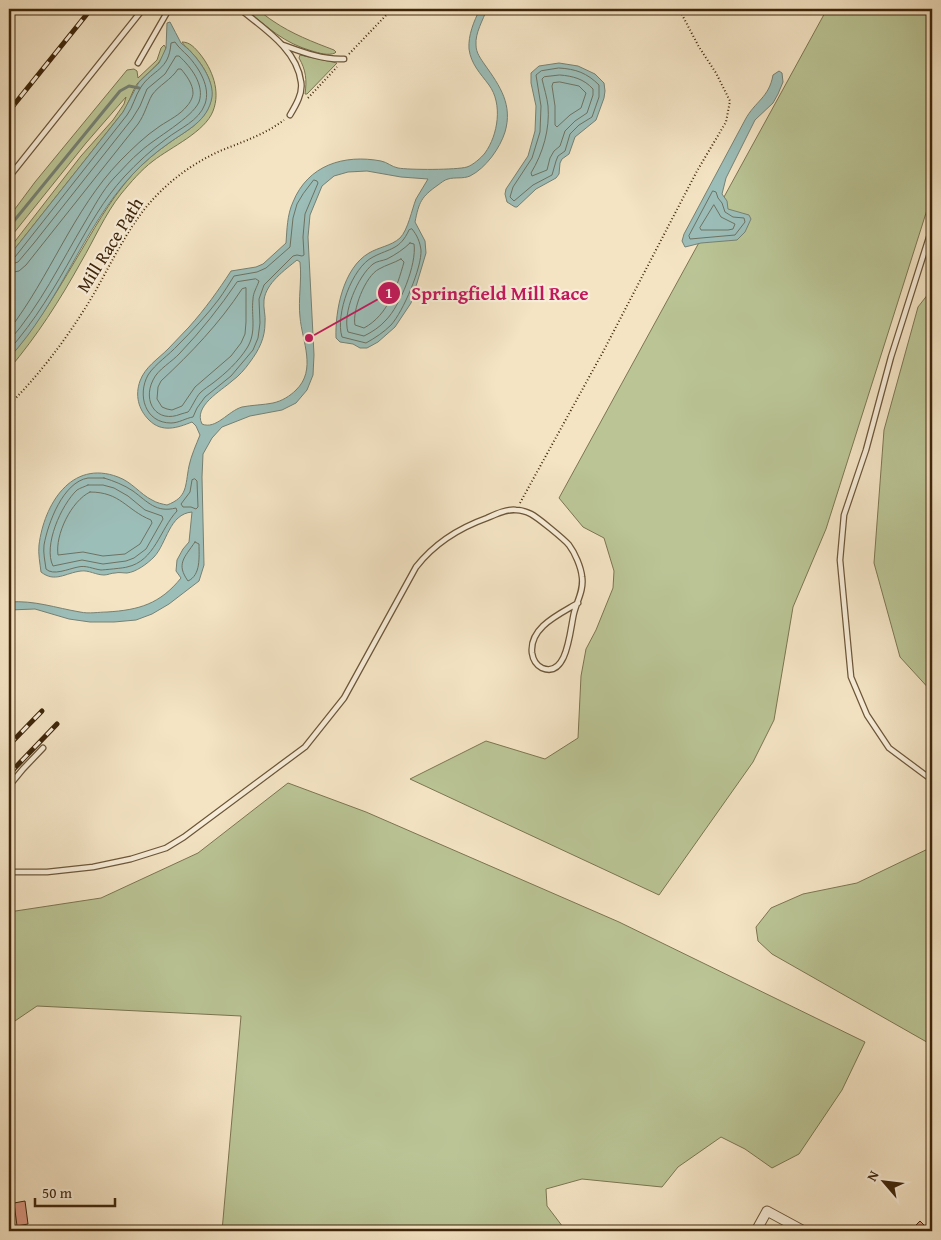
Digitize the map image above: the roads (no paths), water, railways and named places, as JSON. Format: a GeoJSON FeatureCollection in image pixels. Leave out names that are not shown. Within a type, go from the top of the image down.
{"type":"FeatureCollection","features":[{"type":"Feature","properties":{"kind":"street"},"geometry":{"type":"LineString","coordinates":[[756,1231],[767,1211],[804,1231]]}},
{"type":"Feature","properties":{"kind":"lane"},"geometry":{"type":"LineString","coordinates":[[9,176],[143,9]]}},
{"type":"Feature","properties":{"kind":"lane"},"geometry":{"type":"LineString","coordinates":[[138,63],[169,9]]}},
{"type":"Feature","properties":{"kind":"lane"},"geometry":{"type":"LineString","coordinates":[[240,9],[283,45],[297,66],[301,82],[299,98],[290,115]]}},
{"type":"Feature","properties":{"kind":"lane"},"geometry":{"type":"LineString","coordinates":[[283,45],[323,57],[344,59]]}},
{"type":"Feature","properties":{"kind":"lane"},"geometry":{"type":"LineString","coordinates":[[932,228],[891,357],[866,450],[844,516],[840,560],[851,677],[863,707],[889,748],[932,780]]}},
{"type":"Feature","properties":{"kind":"lane"},"geometry":{"type":"LineString","coordinates":[[9,872],[47,872],[93,866],[131,859],[166,848],[184,837],[305,747],[344,698],[416,567],[425,555],[441,542],[472,523],[505,511],[516,510],[531,514],[568,545],[577,562],[582,576],[583,587],[578,603],[574,612],[566,653],[562,662],[557,667],[543,668],[536,664],[532,650],[537,632],[545,624],[578,603]]}},
{"type":"Feature","properties":{"kind":"lane"},"geometry":{"type":"LineString","coordinates":[[9,786],[43,748]]}},
{"type":"Feature","properties":{"kind":"lane"},"geometry":{"type":"LineString","coordinates":[[9,1220],[11,1231]]}},
{"type":"Feature","properties":{"kind":"water"},"geometry":{"type":"Polygon","coordinates":[[[480,9],[487,9],[477,36],[477,51],[500,88],[506,104],[507,122],[500,144],[482,168],[467,177],[445,180],[422,200],[415,222],[425,241],[426,253],[411,303],[395,327],[378,342],[367,348],[360,348],[353,344],[340,342],[336,338],[337,315],[342,291],[347,279],[360,260],[369,253],[389,245],[400,238],[408,225],[416,199],[428,179],[401,177],[367,171],[348,172],[334,176],[322,186],[310,215],[308,237],[314,355],[313,375],[307,390],[296,403],[282,410],[250,416],[222,427],[212,438],[203,454],[204,565],[199,581],[169,604],[152,614],[136,620],[90,622],[69,619],[35,609],[9,610],[9,602],[18,602],[36,603],[87,613],[129,610],[157,600],[181,578],[176,571],[177,560],[189,542],[192,512],[184,514],[173,523],[154,557],[134,571],[104,575],[81,571],[56,577],[51,577],[41,572],[39,545],[47,515],[54,501],[63,489],[74,480],[87,474],[101,473],[123,479],[161,504],[167,505],[179,498],[186,485],[191,458],[200,435],[192,422],[181,426],[164,428],[149,420],[138,402],[138,391],[142,376],[148,367],[189,327],[231,271],[263,264],[286,243],[288,217],[291,207],[300,189],[308,179],[329,165],[354,159],[381,161],[404,169],[433,169],[467,167],[483,155],[496,129],[497,110],[493,93],[476,68],[469,49],[472,28],[480,9]],[[297,260],[287,268],[268,288],[264,300],[264,334],[259,348],[242,372],[215,394],[205,405],[200,417],[202,424],[207,425],[217,422],[242,407],[280,401],[294,392],[302,382],[306,374],[307,355],[301,326],[300,262],[297,260]]]}},
{"type":"Feature","properties":{"kind":"water"},"geometry":{"type":"Polygon","coordinates":[[[170,22],[181,43],[196,57],[206,74],[212,91],[210,105],[196,124],[145,162],[114,196],[43,314],[9,358],[9,256],[123,112],[139,82],[159,63],[166,48],[167,23],[170,22]]]}},
{"type":"Feature","properties":{"kind":"water"},"geometry":{"type":"Polygon","coordinates":[[[559,63],[578,66],[595,74],[604,83],[604,98],[596,120],[575,137],[569,154],[560,163],[559,174],[556,178],[536,189],[515,207],[507,202],[505,194],[506,189],[528,156],[535,131],[536,106],[531,73],[539,66],[559,63]]]}},
{"type":"Feature","properties":{"kind":"water"},"geometry":{"type":"Polygon","coordinates":[[[779,71],[782,73],[783,82],[778,94],[773,103],[755,120],[726,178],[722,194],[727,201],[728,209],[749,215],[751,219],[745,232],[737,240],[701,243],[685,247],[682,241],[684,234],[745,120],[765,94],[773,75],[779,71]]]}},
{"type":"Feature","properties":{"kind":"waterway"},"geometry":{"type":"LineString","coordinates":[[9,227],[120,91],[129,86],[139,88]]}},
{"type":"Feature","properties":{"kind":"railway"},"geometry":{"type":"LineString","coordinates":[[9,111],[91,9]]}},
{"type":"Feature","properties":{"kind":"railway"},"geometry":{"type":"LineString","coordinates":[[9,745],[42,711]]}},
{"type":"Feature","properties":{"kind":"railway"},"geometry":{"type":"LineString","coordinates":[[9,774],[57,724]]}},
{"type":"Feature","properties":{"kind":"place","name":"Springfield Mill Race"},"geometry":{"type":"Point","coordinates":[309,338]}}]}
